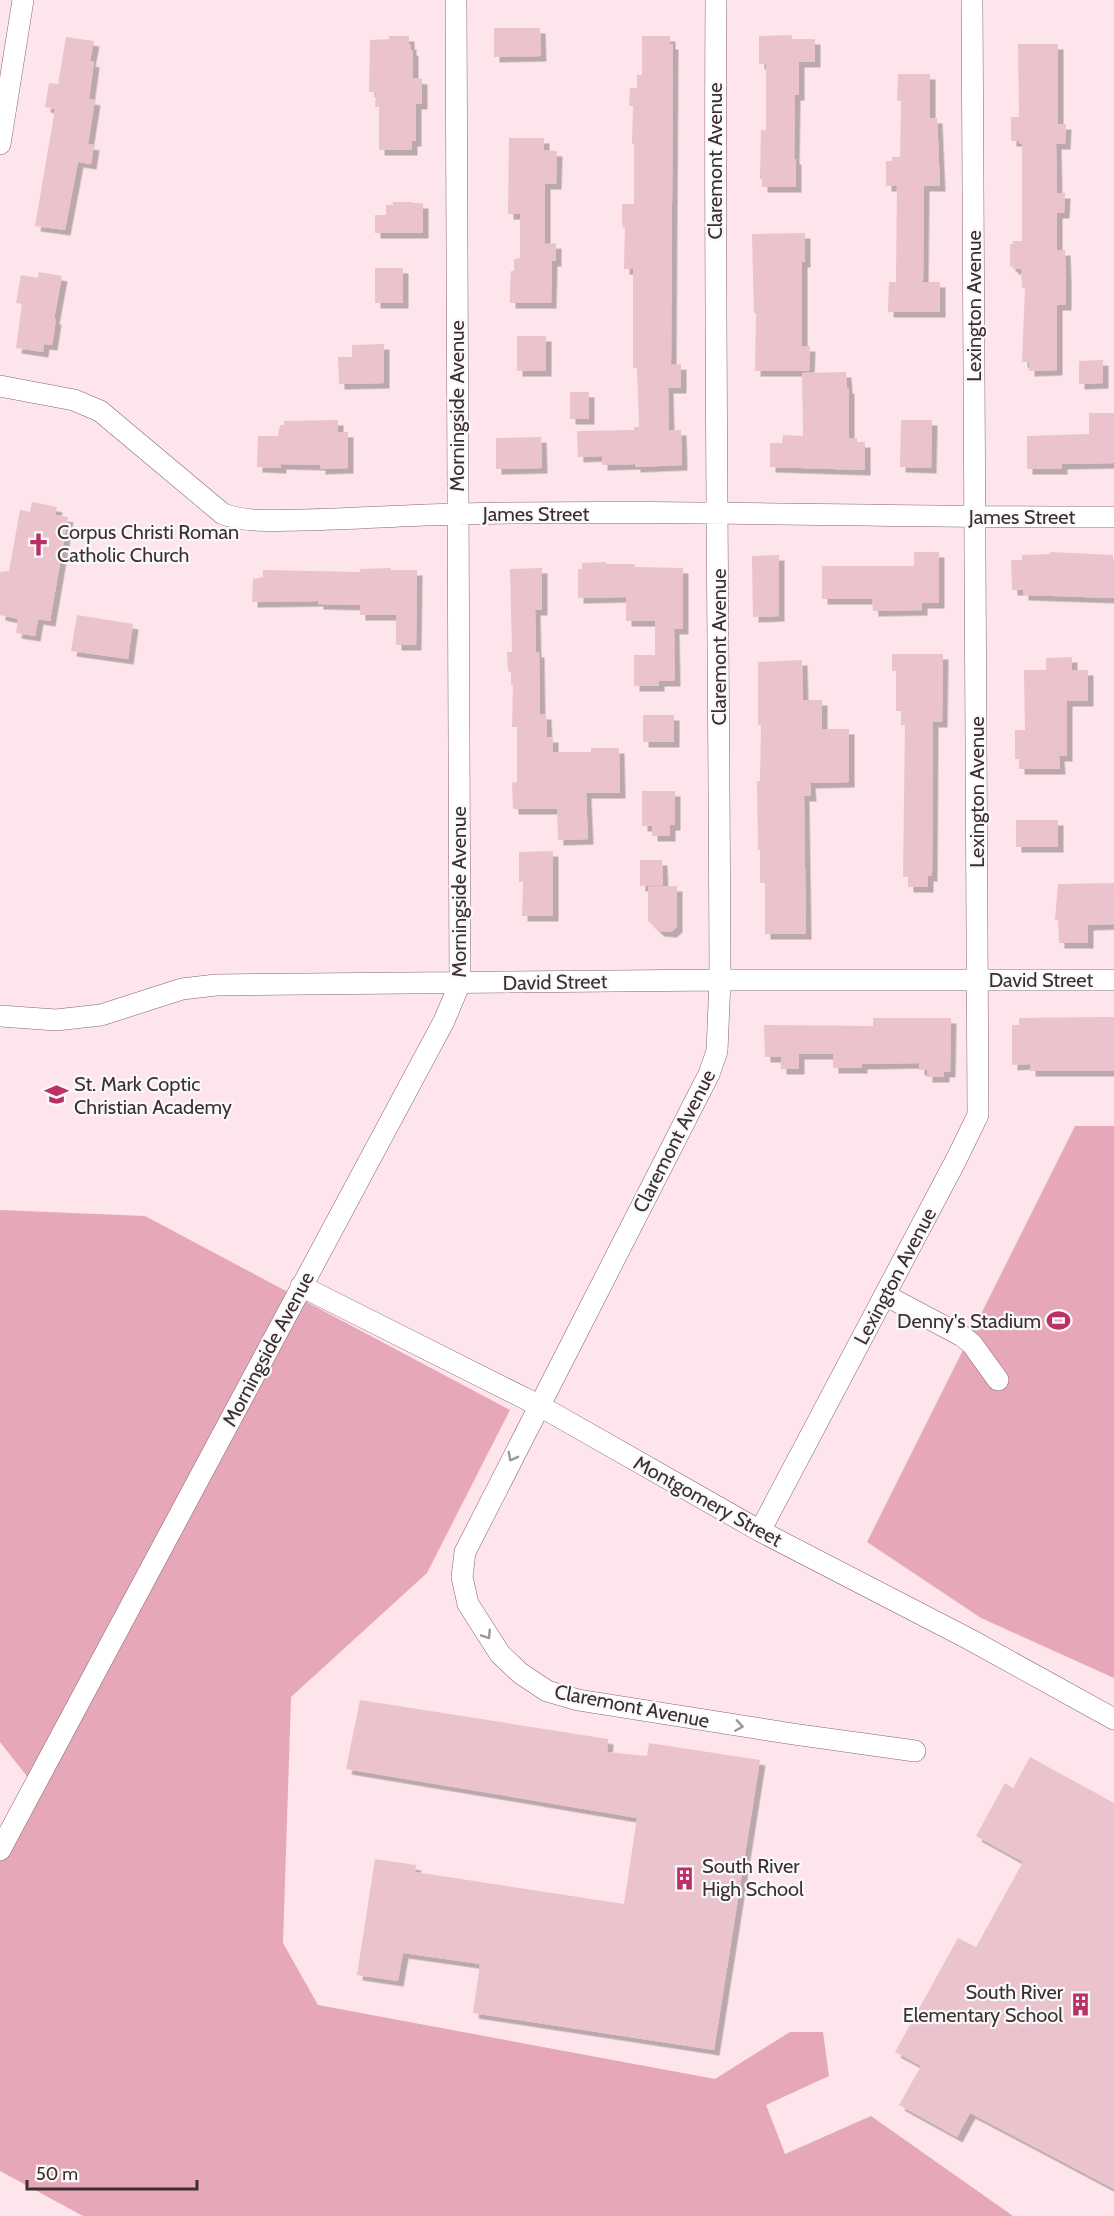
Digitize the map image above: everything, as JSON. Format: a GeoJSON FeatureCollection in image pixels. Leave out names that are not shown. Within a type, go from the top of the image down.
{"type":"FeatureCollection","features":[{"type":"Feature","properties":{"kind":"street"},"geometry":{"type":"LineString","coordinates":[[0,144],[24,0]]}},
{"type":"Feature","properties":{"kind":"street","name":"Morningside Avenue"},"geometry":{"type":"LineString","coordinates":[[0,1850],[444,1021],[460,983],[456,0]]}},
{"type":"Feature","properties":{"kind":"street","name":"Claremont Avenue"},"geometry":{"type":"LineString","coordinates":[[716,0],[714,310],[718,513],[720,980],[717,1051],[709,1074],[465,1552],[462,1576],[468,1605],[500,1654],[520,1673],[547,1691],[578,1700],[915,1751]]}},
{"type":"Feature","properties":{"kind":"street","name":"Lexington Avenue"},"geometry":{"type":"LineString","coordinates":[[760,1531],[978,1115],[972,0]]}},
{"type":"Feature","properties":{"kind":"street","name":"James Street"},"geometry":{"type":"LineString","coordinates":[[0,386],[74,400],[100,411],[223,514],[237,519],[312,520],[457,514],[718,513],[1114,517]]}},
{"type":"Feature","properties":{"kind":"street","name":"David Street"},"geometry":{"type":"LineString","coordinates":[[0,1016],[56,1020],[101,1015],[182,989],[216,985],[720,980],[1114,980]]}},
{"type":"Feature","properties":{"kind":"street","name":"Montgomery Street"},"geometry":{"type":"LineString","coordinates":[[301,1286],[540,1406],[760,1531],[969,1639],[1114,1719]]}},
{"type":"Feature","properties":{"kind":"street"},"geometry":{"type":"LineString","coordinates":[[885,1295],[962,1336],[972,1344],[998,1380]]}},
{"type":"Feature","properties":{"kind":"shaded area"},"geometry":{"type":"Polygon","coordinates":[[[1075,1126],[1114,1126],[1114,1678],[981,1618],[867,1542],[1075,1126]]]}},
{"type":"Feature","properties":{"kind":"shaded area"},"geometry":{"type":"Polygon","coordinates":[[[0,1210],[145,1216],[510,1410],[427,1573],[291,1697],[283,1943],[318,2005],[715,2079],[790,2032],[823,2032],[829,2076],[766,2105],[785,2154],[871,2116],[1013,2216],[83,2216],[0,2171],[0,1848],[33,1784],[0,1742],[0,1210]]]}},
{"type":"Feature","properties":{"kind":"building"},"geometry":{"type":"Polygon","coordinates":[[[494,28],[540,28],[541,56],[494,57],[494,28]]]}},
{"type":"Feature","properties":{"kind":"building"},"geometry":{"type":"Polygon","coordinates":[[[792,35],[792,39],[815,39],[815,62],[799,62],[799,95],[795,95],[796,187],[762,187],[762,179],[760,179],[761,130],[766,130],[766,64],[759,64],[759,36],[792,35]]]}},
{"type":"Feature","properties":{"kind":"building"},"geometry":{"type":"Polygon","coordinates":[[[389,36],[409,36],[409,44],[413,51],[413,78],[422,79],[422,104],[416,104],[416,141],[412,141],[412,150],[379,150],[379,107],[375,107],[376,92],[369,92],[370,40],[389,39],[389,36]]]}},
{"type":"Feature","properties":{"kind":"building"},"geometry":{"type":"Polygon","coordinates":[[[642,36],[670,36],[670,44],[673,44],[671,365],[681,364],[681,388],[668,388],[669,430],[681,430],[682,465],[635,467],[635,464],[602,465],[602,456],[578,457],[577,431],[634,430],[634,427],[639,427],[637,368],[633,368],[633,269],[624,269],[625,228],[622,222],[622,204],[634,204],[633,106],[629,106],[630,88],[637,88],[637,75],[642,75],[642,36]]]}},
{"type":"Feature","properties":{"kind":"building"},"geometry":{"type":"Polygon","coordinates":[[[66,37],[94,41],[90,61],[94,62],[89,99],[95,100],[88,144],[94,145],[91,164],[78,162],[65,230],[35,226],[55,109],[45,107],[49,83],[58,84],[66,37]]]}},
{"type":"Feature","properties":{"kind":"building"},"geometry":{"type":"Polygon","coordinates":[[[1018,44],[1058,44],[1058,124],[1066,124],[1065,144],[1056,144],[1057,193],[1065,193],[1064,213],[1057,213],[1057,250],[1065,250],[1066,305],[1057,305],[1057,370],[1029,371],[1029,362],[1022,362],[1025,288],[1022,288],[1021,269],[1013,269],[1010,266],[1010,244],[1013,244],[1013,241],[1022,241],[1022,144],[1019,144],[1019,141],[1011,141],[1011,117],[1019,117],[1018,44]]]}},
{"type":"Feature","properties":{"kind":"building"},"geometry":{"type":"Polygon","coordinates":[[[898,74],[930,74],[930,118],[937,118],[940,186],[924,186],[923,282],[940,282],[940,312],[888,312],[889,282],[896,282],[897,186],[886,186],[886,161],[892,161],[892,157],[900,157],[901,101],[897,101],[898,74]]]}},
{"type":"Feature","properties":{"kind":"building"},"geometry":{"type":"Polygon","coordinates":[[[509,138],[544,138],[544,150],[557,151],[556,184],[545,184],[545,244],[556,243],[556,261],[552,261],[551,303],[510,303],[511,271],[514,271],[514,259],[520,258],[520,214],[508,214],[509,138]]]}},
{"type":"Feature","properties":{"kind":"building"},"geometry":{"type":"Polygon","coordinates":[[[393,202],[423,203],[423,233],[375,233],[375,215],[386,215],[386,205],[393,205],[393,202]]]}},
{"type":"Feature","properties":{"kind":"building"},"geometry":{"type":"Polygon","coordinates":[[[805,233],[805,262],[802,262],[802,346],[810,346],[809,371],[755,371],[756,313],[754,313],[752,234],[805,233]]]}},
{"type":"Feature","properties":{"kind":"building"},"geometry":{"type":"Polygon","coordinates":[[[375,268],[403,268],[403,303],[375,303],[375,268]]]}},
{"type":"Feature","properties":{"kind":"building"},"geometry":{"type":"Polygon","coordinates":[[[39,272],[62,276],[52,345],[44,344],[43,352],[16,348],[22,304],[16,303],[21,275],[38,278],[39,272]]]}},
{"type":"Feature","properties":{"kind":"building"},"geometry":{"type":"Polygon","coordinates":[[[517,336],[546,336],[546,371],[517,371],[517,336]]]}},
{"type":"Feature","properties":{"kind":"building"},"geometry":{"type":"Polygon","coordinates":[[[384,344],[384,383],[339,384],[338,357],[352,357],[352,345],[384,344]]]}},
{"type":"Feature","properties":{"kind":"building"},"geometry":{"type":"Polygon","coordinates":[[[1103,360],[1103,383],[1079,384],[1079,361],[1103,360]]]}},
{"type":"Feature","properties":{"kind":"building"},"geometry":{"type":"Polygon","coordinates":[[[846,372],[847,388],[849,388],[849,438],[857,438],[857,442],[865,442],[865,470],[770,467],[770,443],[782,443],[783,435],[803,436],[802,373],[846,372]]]}},
{"type":"Feature","properties":{"kind":"building"},"geometry":{"type":"Polygon","coordinates":[[[570,392],[589,392],[589,419],[570,419],[570,392]]]}},
{"type":"Feature","properties":{"kind":"building"},"geometry":{"type":"Polygon","coordinates":[[[1089,413],[1114,413],[1114,463],[1062,464],[1062,469],[1027,469],[1027,436],[1089,434],[1089,413]]]}},
{"type":"Feature","properties":{"kind":"building"},"geometry":{"type":"Polygon","coordinates":[[[338,420],[338,432],[348,432],[348,468],[320,469],[320,465],[281,464],[281,468],[257,467],[258,436],[278,436],[280,425],[284,425],[284,421],[338,420]]]}},
{"type":"Feature","properties":{"kind":"building"},"geometry":{"type":"Polygon","coordinates":[[[901,420],[932,420],[931,468],[900,467],[901,420]]]}},
{"type":"Feature","properties":{"kind":"building"},"geometry":{"type":"Polygon","coordinates":[[[541,437],[542,468],[496,469],[496,438],[541,437]]]}},
{"type":"Feature","properties":{"kind":"building","name":"Corpus Christi Roman Catholic Church"},"geometry":{"type":"Polygon","coordinates":[[[32,502],[57,507],[55,515],[68,517],[50,621],[38,619],[35,636],[16,633],[18,619],[0,615],[0,572],[9,571],[20,510],[30,512],[32,502]]]}},
{"type":"Feature","properties":{"kind":"building"},"geometry":{"type":"Polygon","coordinates":[[[914,552],[939,552],[939,603],[922,603],[922,610],[873,611],[872,599],[822,599],[822,566],[914,566],[914,552]]]}},
{"type":"Feature","properties":{"kind":"building"},"geometry":{"type":"Polygon","coordinates":[[[1050,552],[1113,555],[1114,598],[1023,595],[1023,590],[1012,590],[1011,560],[1022,560],[1022,555],[1050,554],[1050,552]]]}},
{"type":"Feature","properties":{"kind":"building"},"geometry":{"type":"Polygon","coordinates":[[[779,555],[779,616],[753,617],[752,556],[779,555]]]}},
{"type":"Feature","properties":{"kind":"building"},"geometry":{"type":"Polygon","coordinates":[[[606,562],[606,564],[635,564],[635,567],[683,568],[683,629],[674,629],[675,681],[659,681],[659,686],[634,686],[634,655],[655,655],[655,621],[626,621],[626,597],[578,598],[578,569],[582,569],[582,563],[606,562]]]}},
{"type":"Feature","properties":{"kind":"building"},"geometry":{"type":"Polygon","coordinates":[[[391,568],[391,570],[417,570],[416,645],[396,645],[396,615],[360,615],[360,605],[318,604],[318,601],[252,602],[253,579],[263,577],[263,570],[360,572],[360,569],[391,568]]]}},
{"type":"Feature","properties":{"kind":"building"},"geometry":{"type":"Polygon","coordinates":[[[542,568],[542,610],[535,610],[536,652],[539,652],[540,714],[546,714],[547,737],[553,737],[553,752],[591,752],[591,748],[619,748],[620,793],[586,793],[588,839],[558,840],[557,809],[513,809],[512,783],[517,782],[517,727],[512,727],[513,685],[511,685],[511,672],[508,671],[507,652],[512,652],[510,569],[542,568]]]}},
{"type":"Feature","properties":{"kind":"building"},"geometry":{"type":"Polygon","coordinates":[[[77,615],[133,624],[128,659],[71,651],[77,615]]]}},
{"type":"Feature","properties":{"kind":"building"},"geometry":{"type":"Polygon","coordinates":[[[892,654],[943,654],[942,722],[933,722],[932,876],[928,876],[928,887],[908,887],[908,877],[903,877],[905,725],[901,725],[901,711],[896,711],[896,671],[892,671],[892,654]]]}},
{"type":"Feature","properties":{"kind":"building"},"geometry":{"type":"Polygon","coordinates":[[[1072,657],[1072,670],[1088,670],[1088,701],[1067,701],[1067,756],[1059,756],[1060,769],[1019,769],[1019,759],[1015,759],[1015,730],[1025,730],[1024,670],[1046,670],[1046,658],[1072,657]]]}},
{"type":"Feature","properties":{"kind":"building"},"geometry":{"type":"Polygon","coordinates":[[[802,660],[803,700],[822,700],[822,729],[849,729],[849,782],[810,783],[811,796],[804,796],[806,934],[765,934],[765,883],[760,883],[760,850],[758,850],[757,781],[760,781],[761,725],[758,725],[758,662],[802,660]]]}},
{"type":"Feature","properties":{"kind":"building"},"geometry":{"type":"Polygon","coordinates":[[[643,715],[674,715],[674,742],[643,742],[643,715]]]}},
{"type":"Feature","properties":{"kind":"building"},"geometry":{"type":"Polygon","coordinates":[[[642,791],[675,791],[675,825],[670,825],[670,836],[652,836],[652,826],[642,826],[642,791]]]}},
{"type":"Feature","properties":{"kind":"building"},"geometry":{"type":"Polygon","coordinates":[[[1016,820],[1058,820],[1058,847],[1016,847],[1016,820]]]}},
{"type":"Feature","properties":{"kind":"building"},"geometry":{"type":"Polygon","coordinates":[[[553,851],[553,916],[522,916],[523,882],[519,882],[519,852],[553,851]]]}},
{"type":"Feature","properties":{"kind":"building"},"geometry":{"type":"Polygon","coordinates":[[[640,860],[662,860],[663,885],[640,886],[640,860]]]}},
{"type":"Feature","properties":{"kind":"building"},"geometry":{"type":"Polygon","coordinates":[[[1114,883],[1114,924],[1088,925],[1088,943],[1059,943],[1058,920],[1055,920],[1058,884],[1114,883]]]}},
{"type":"Feature","properties":{"kind":"building"},"geometry":{"type":"Polygon","coordinates":[[[677,886],[677,927],[671,932],[659,931],[648,921],[648,887],[677,886]]]}},
{"type":"Feature","properties":{"kind":"building"},"geometry":{"type":"Polygon","coordinates":[[[1114,1017],[1114,1071],[1030,1071],[1030,1064],[1012,1065],[1012,1025],[1019,1025],[1019,1018],[1114,1017]]]}},
{"type":"Feature","properties":{"kind":"building"},"geometry":{"type":"Polygon","coordinates":[[[873,1018],[951,1018],[950,1072],[944,1072],[944,1077],[927,1077],[927,1070],[919,1070],[919,1063],[862,1064],[862,1068],[833,1068],[833,1054],[799,1054],[799,1069],[781,1069],[781,1057],[765,1057],[764,1025],[873,1026],[873,1018]]]}},
{"type":"Feature","properties":{"kind":"building","name":"South River High School"},"geometry":{"type":"Polygon","coordinates":[[[360,1700],[608,1739],[607,1752],[647,1756],[649,1743],[760,1760],[714,2050],[473,2013],[480,1964],[403,1953],[398,1981],[357,1975],[375,1859],[416,1865],[415,1872],[624,1904],[637,1818],[346,1769],[360,1700]]]}},
{"type":"Feature","properties":{"kind":"building"},"geometry":{"type":"Polygon","coordinates":[[[1030,1757],[1114,1803],[1114,2189],[970,2113],[957,2137],[899,2105],[921,2066],[895,2052],[958,1938],[976,1947],[1023,1862],[976,1836],[1005,1783],[1013,1788],[1030,1757]]]}},
{"type":"Feature","properties":{"kind":"place","name":"Corpus Christi Roman Catholic Church"},"geometry":{"type":"Point","coordinates":[39,544]}},
{"type":"Feature","properties":{"kind":"place","name":"St. Mark Coptic Christian Academy"},"geometry":{"type":"Point","coordinates":[56,1095]}},
{"type":"Feature","properties":{"kind":"place","name":"Denny's Stadium"},"geometry":{"type":"Point","coordinates":[1059,1321]}},
{"type":"Feature","properties":{"kind":"place","name":"South River High School"},"geometry":{"type":"Point","coordinates":[684,1878]}},
{"type":"Feature","properties":{"kind":"place","name":"South River Elementary School"},"geometry":{"type":"Point","coordinates":[1081,2004]}}]}
